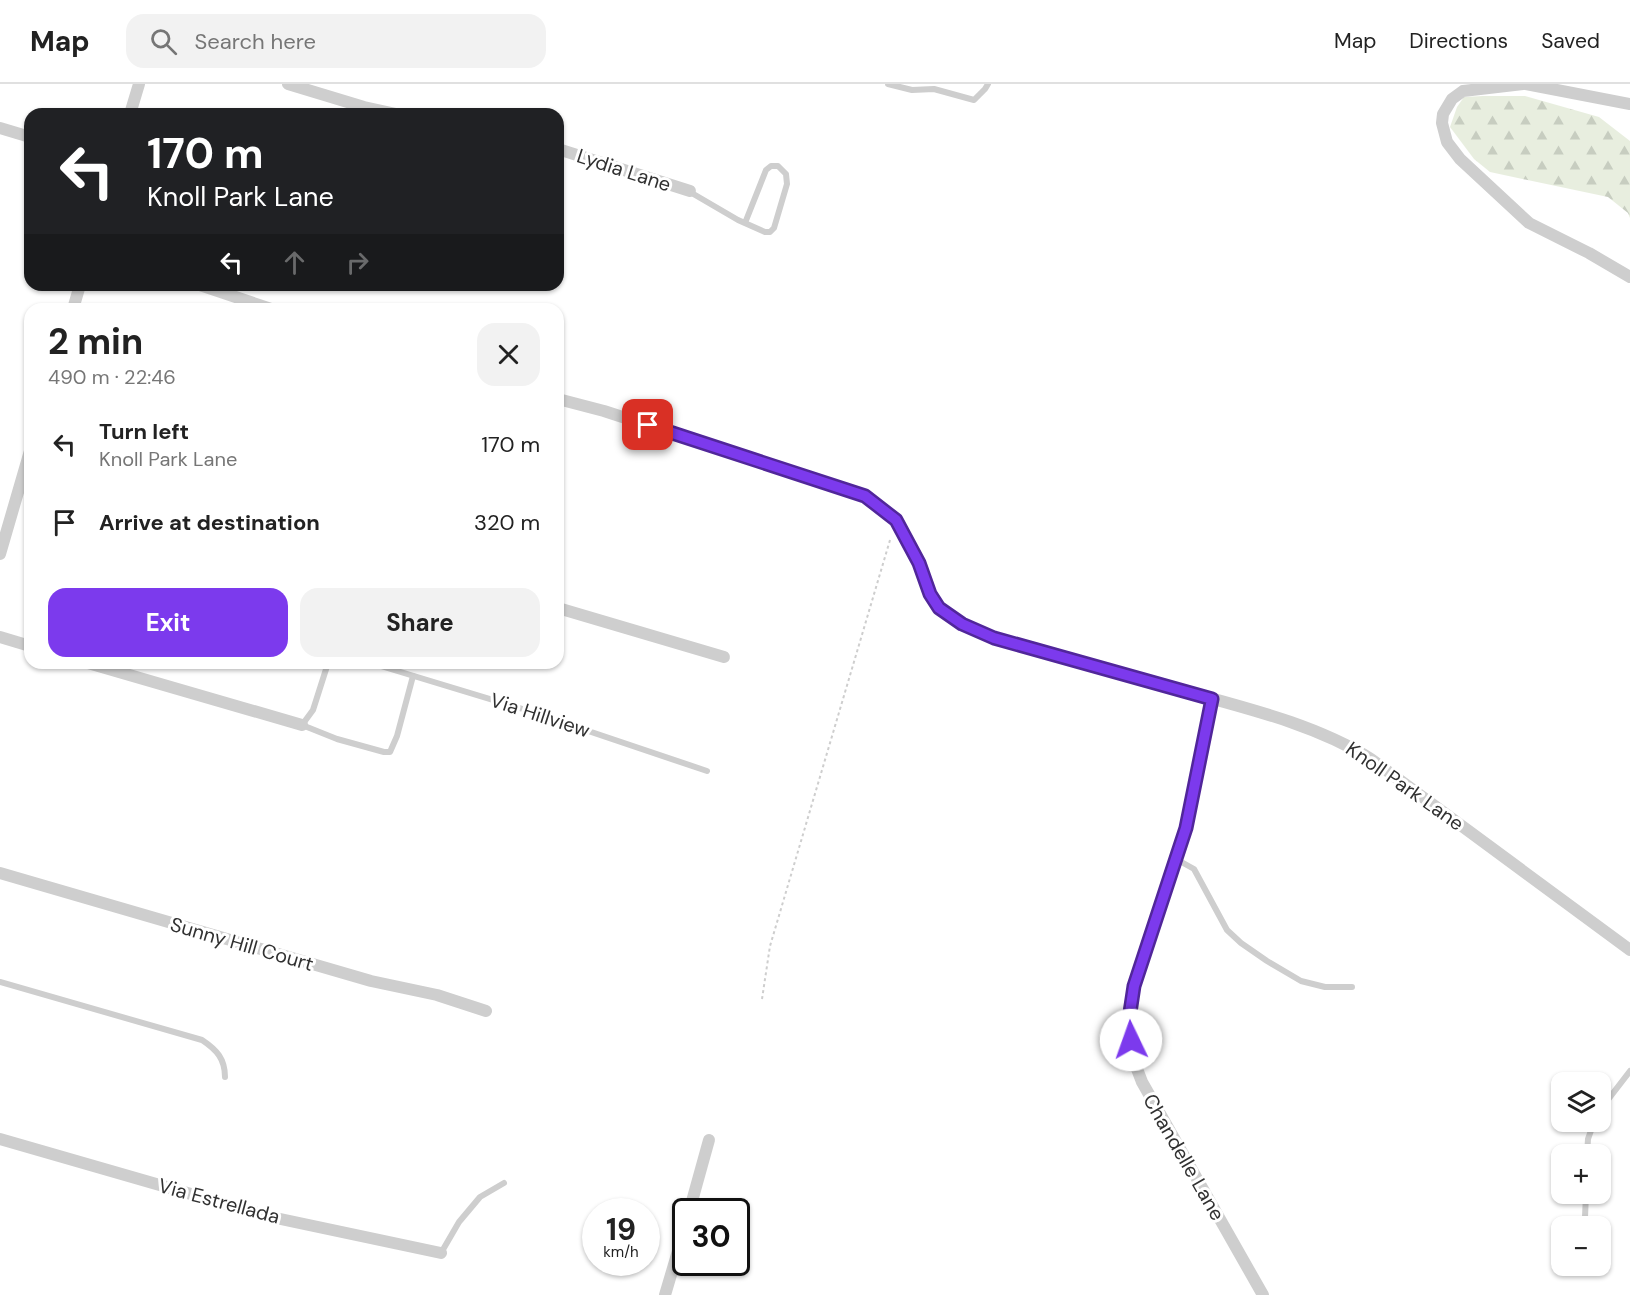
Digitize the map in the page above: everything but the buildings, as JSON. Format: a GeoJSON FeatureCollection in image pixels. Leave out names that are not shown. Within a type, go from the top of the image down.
{"type":"FeatureCollection","features":[{"type":"Feature","properties":{"kind":"street"},"geometry":{"type":"LineString","coordinates":[[132,108],[139,84]]}},
{"type":"Feature","properties":{"kind":"street"},"geometry":{"type":"LineString","coordinates":[[288,84],[369,108]]}},
{"type":"Feature","properties":{"kind":"street"},"geometry":{"type":"LineString","coordinates":[[1630,104],[1524,84],[1463,91],[1452,99],[1443,114],[1442,123],[1447,142],[1460,159],[1529,223],[1589,252],[1630,278]]}},
{"type":"Feature","properties":{"kind":"street"},"geometry":{"type":"LineString","coordinates":[[0,128],[24,135]]}},
{"type":"Feature","properties":{"kind":"street","name":"Lydia Lane"},"geometry":{"type":"LineString","coordinates":[[564,150],[690,191]]}},
{"type":"Feature","properties":{"kind":"street"},"geometry":{"type":"LineString","coordinates":[[218,291],[253,303]]}},
{"type":"Feature","properties":{"kind":"street","name":"Knoll Park Lane"},"geometry":{"type":"LineString","coordinates":[[564,401],[604,411],[865,496],[896,520],[919,563],[930,594],[939,608],[962,624],[994,638],[1318,731],[1358,751],[1630,950]]}},
{"type":"Feature","properties":{"kind":"street"},"geometry":{"type":"LineString","coordinates":[[0,554],[24,472]]}},
{"type":"Feature","properties":{"kind":"street"},"geometry":{"type":"LineString","coordinates":[[564,610],[724,657]]}},
{"type":"Feature","properties":{"kind":"street"},"geometry":{"type":"LineString","coordinates":[[0,638],[24,644]]}},
{"type":"Feature","properties":{"kind":"street"},"geometry":{"type":"LineString","coordinates":[[109,669],[302,725]]}},
{"type":"Feature","properties":{"kind":"street","name":"Chandelle Lane"},"geometry":{"type":"LineString","coordinates":[[1212,699],[1186,828],[1134,986],[1129,1019],[1134,1061],[1142,1082],[1263,1295]]}},
{"type":"Feature","properties":{"kind":"street","name":"Sunny Hill Court"},"geometry":{"type":"LineString","coordinates":[[0,873],[371,981],[436,995],[486,1011]]}},
{"type":"Feature","properties":{"kind":"street","name":"Via Estrellada"},"geometry":{"type":"LineString","coordinates":[[0,1139],[271,1217],[441,1253]]}},
{"type":"Feature","properties":{"kind":"street"},"geometry":{"type":"LineString","coordinates":[[693,1198],[709,1140]]}},
{"type":"Feature","properties":{"kind":"street"},"geometry":{"type":"LineString","coordinates":[[665,1295],[672,1271]]}},
{"type":"Feature","properties":{"kind":"lane"},"geometry":{"type":"LineString","coordinates":[[888,84],[912,90],[934,89],[974,100],[988,84]]}},
{"type":"Feature","properties":{"kind":"lane"},"geometry":{"type":"LineString","coordinates":[[690,191],[745,223],[770,232],[774,228],[787,184],[786,174],[778,166],[771,166],[766,170],[745,223]]}},
{"type":"Feature","properties":{"kind":"lane"},"geometry":{"type":"LineString","coordinates":[[326,669],[313,710],[302,725],[337,739],[384,752],[390,752],[398,736],[413,676]]}},
{"type":"Feature","properties":{"kind":"lane","name":"Via Hillview"},"geometry":{"type":"LineString","coordinates":[[390,669],[526,710],[707,771]]}},
{"type":"Feature","properties":{"kind":"lane"},"geometry":{"type":"LineString","coordinates":[[1176,859],[1194,869],[1227,930],[1241,943],[1301,981],[1325,987],[1352,987]]}},
{"type":"Feature","properties":{"kind":"lane"},"geometry":{"type":"LineString","coordinates":[[0,982],[202,1040],[217,1050],[225,1066],[225,1077]]}},
{"type":"Feature","properties":{"kind":"lane"},"geometry":{"type":"LineString","coordinates":[[1611,1096],[1630,1071]]}},
{"type":"Feature","properties":{"kind":"lane"},"geometry":{"type":"LineString","coordinates":[[441,1253],[459,1222],[480,1197],[504,1183]]}},
{"type":"Feature","properties":{"kind":"path"},"geometry":{"type":"LineString","coordinates":[[762,999],[770,946],[896,520]]}},
{"type":"Feature","properties":{"kind":"green space"},"geometry":{"type":"Polygon","coordinates":[[[1525,96],[1599,117],[1630,141],[1630,218],[1628,213],[1608,197],[1490,172],[1474,159],[1450,127],[1457,107],[1464,97],[1525,96]]]}},
{"type":"Feature","properties":{"kind":"route"},"geometry":{"type":"LineString","coordinates":[[648,425],[865,496],[896,520],[919,563],[930,594],[939,608],[962,624],[994,638],[1212,699],[1186,828],[1134,986],[1129,1019],[1131,1040]]}}]}
